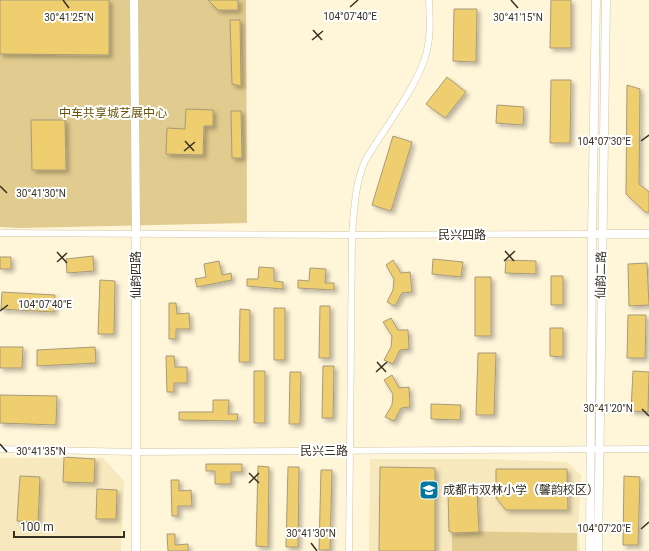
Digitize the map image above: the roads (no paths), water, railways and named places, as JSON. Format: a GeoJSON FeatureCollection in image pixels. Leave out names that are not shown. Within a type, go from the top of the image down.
{"type":"FeatureCollection","features":[{"type":"Feature","properties":{"kind":"street","name":"仙韵四路"},"geometry":{"type":"LineString","coordinates":[[134,0],[136,551]]}},
{"type":"Feature","properties":{"kind":"street"},"geometry":{"type":"LineString","coordinates":[[349,551],[348,451],[352,235],[360,173],[365,161],[419,74],[430,33],[429,0]]}},
{"type":"Feature","properties":{"kind":"street","name":"仙韵二路"},"geometry":{"type":"LineString","coordinates":[[596,0],[592,234],[598,551]]}},
{"type":"Feature","properties":{"kind":"street","name":"仙韵二路"},"geometry":{"type":"LineString","coordinates":[[590,551],[602,234],[606,0]]}},
{"type":"Feature","properties":{"kind":"street","name":"民兴四路"},"geometry":{"type":"LineString","coordinates":[[0,233],[352,235],[649,234]]}},
{"type":"Feature","properties":{"kind":"street","name":"民兴三路"},"geometry":{"type":"LineString","coordinates":[[0,449],[136,452],[649,449]]}},
{"type":"Feature","properties":{"kind":"place","name":"成都市双林小学（馨韵校区）"},"geometry":{"type":"Point","coordinates":[429,490]}},
{"type":"Feature","properties":{"kind":"park label","name":"中车共享城艺展中心"},"geometry":{"type":"Point","coordinates":[113,113]}}]}
